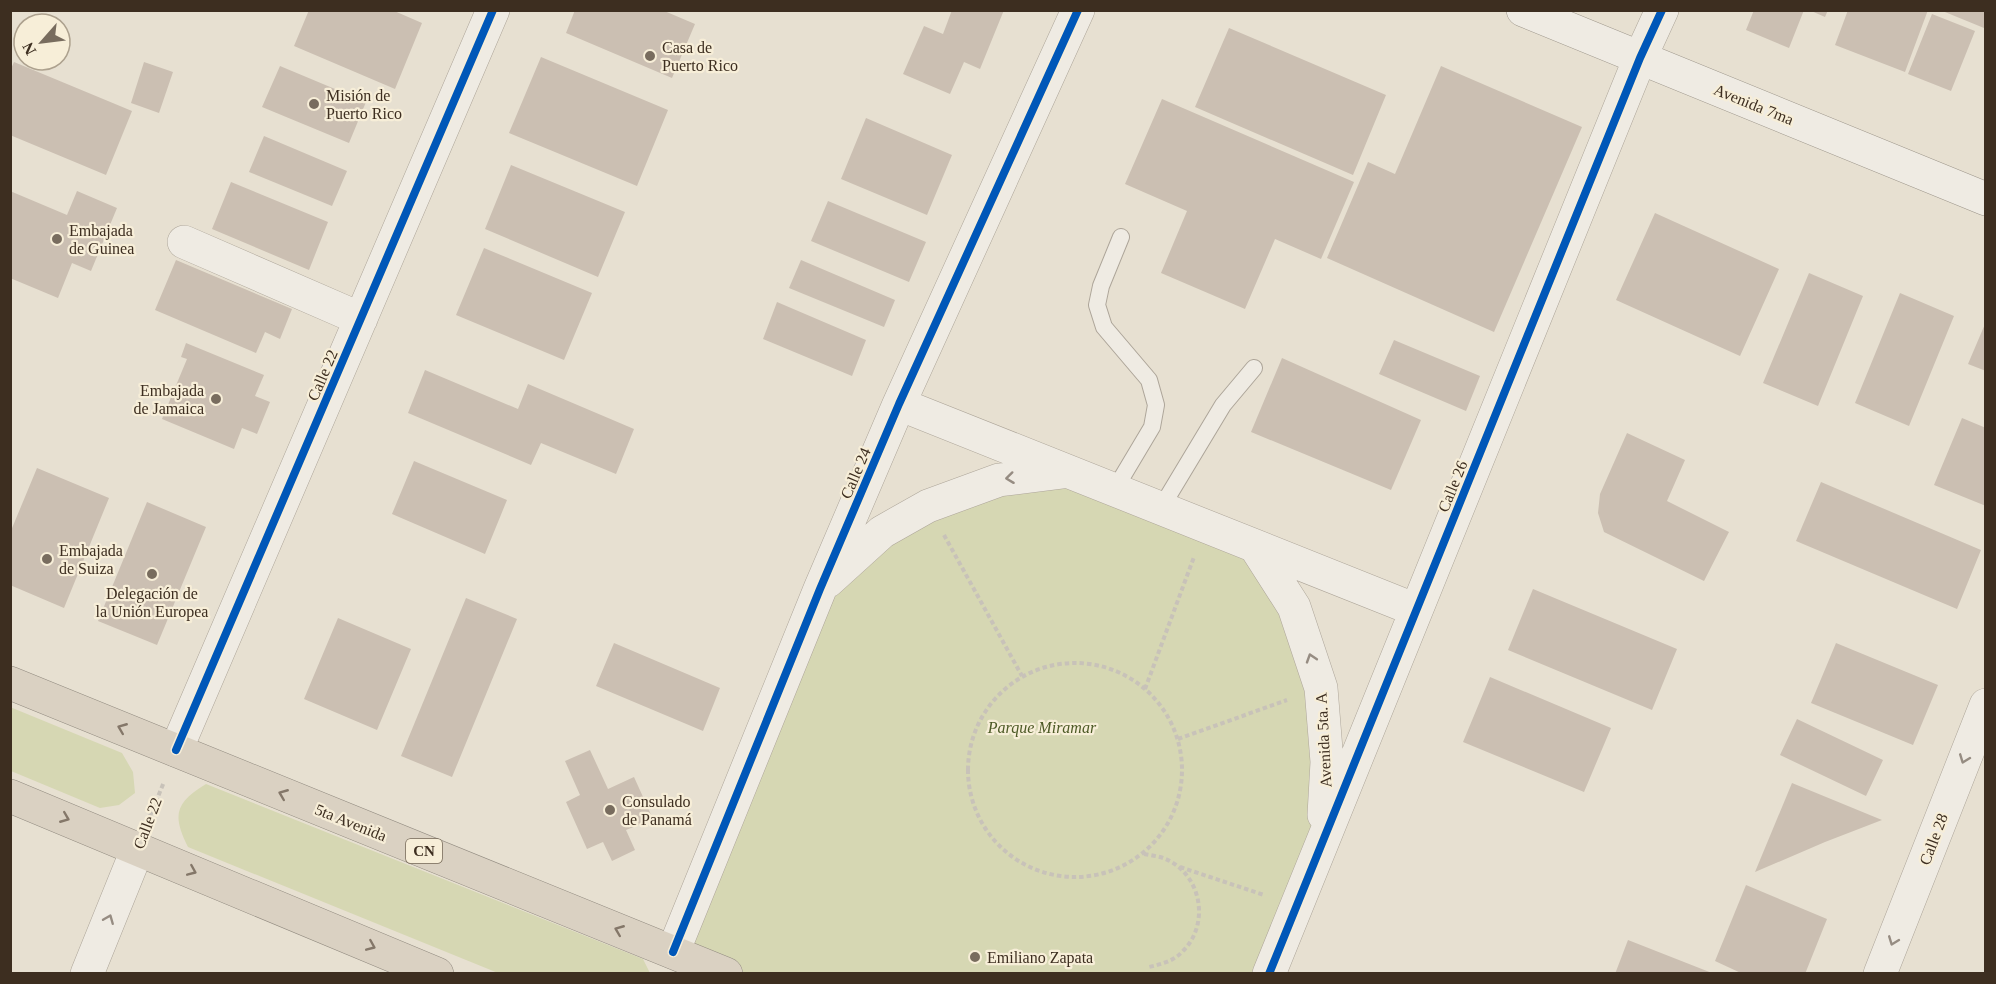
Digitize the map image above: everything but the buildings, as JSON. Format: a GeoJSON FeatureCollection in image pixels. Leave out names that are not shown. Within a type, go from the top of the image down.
{"type":"FeatureCollection","features":[{"type":"Feature","properties":{"kind":"highway","name":"5ta Avenida"},"geometry":{"type":"LineString","coordinates":[[10,683],[726,974]]}},
{"type":"Feature","properties":{"kind":"highway"},"geometry":{"type":"LineString","coordinates":[[10,796],[437,974]]}},
{"type":"Feature","properties":{"kind":"street","name":"Calle 22"},"geometry":{"type":"LineString","coordinates":[[176,750],[493,10]]}},
{"type":"Feature","properties":{"kind":"street","name":"Calle 24"},"geometry":{"type":"LineString","coordinates":[[673,952],[820,589],[899,404],[1078,10]]}},
{"type":"Feature","properties":{"kind":"street","name":"Avenida 7ma"},"geometry":{"type":"LineString","coordinates":[[1523,10],[1986,199]]}},
{"type":"Feature","properties":{"kind":"street","name":"Calle 26"},"geometry":{"type":"LineString","coordinates":[[1269,974],[1640,57],[1662,10]]}},
{"type":"Feature","properties":{"kind":"street"},"geometry":{"type":"LineString","coordinates":[[184,242],[361,319]]}},
{"type":"Feature","properties":{"kind":"street"},"geometry":{"type":"LineString","coordinates":[[899,404],[1416,610]]}},
{"type":"Feature","properties":{"kind":"street"},"geometry":{"type":"LineString","coordinates":[[820,589],[882,532],[928,506],[999,480],[1068,471]]}},
{"type":"Feature","properties":{"kind":"street","name":"Avenida 5ta. A"},"geometry":{"type":"LineString","coordinates":[[1255,546],[1294,607],[1321,688],[1327,762],[1323,841]]}},
{"type":"Feature","properties":{"kind":"street","name":"Calle 28"},"geometry":{"type":"LineString","coordinates":[[1880,974],[1986,705]]}},
{"type":"Feature","properties":{"kind":"street","name":"Calle 22"},"geometry":{"type":"LineString","coordinates":[[87,974],[138,848]]}},
{"type":"Feature","properties":{"kind":"lane"},"geometry":{"type":"LineString","coordinates":[[1115,489],[1152,427],[1156,405],[1149,380],[1104,327],[1097,306],[1101,286],[1121,237]]}},
{"type":"Feature","properties":{"kind":"lane"},"geometry":{"type":"LineString","coordinates":[[1161,508],[1223,405],[1254,368]]}},
{"type":"Feature","properties":{"kind":"path"},"geometry":{"type":"LineString","coordinates":[[928,506],[1022,676]]}},
{"type":"Feature","properties":{"kind":"path"},"geometry":{"type":"LineString","coordinates":[[1145,689],[1206,526]]}},
{"type":"Feature","properties":{"kind":"path"},"geometry":{"type":"LineString","coordinates":[[1085,663],[1117,671],[1145,689],[1165,711],[1178,739],[1183,770],[1178,802],[1165,831],[1143,854],[1113,872],[1078,878],[1043,873],[1011,857],[986,831],[972,799],[968,763],[976,729],[995,698],[1022,676],[1053,665],[1085,663]]}},
{"type":"Feature","properties":{"kind":"path"},"geometry":{"type":"LineString","coordinates":[[1178,739],[1321,688]]}},
{"type":"Feature","properties":{"kind":"path"},"geometry":{"type":"LineString","coordinates":[[1143,854],[1162,858],[1179,867],[1297,905]]}},
{"type":"Feature","properties":{"kind":"path"},"geometry":{"type":"LineString","coordinates":[[1149,967],[1167,962],[1182,952],[1193,938],[1199,920],[1199,901],[1192,882],[1179,867]]}},
{"type":"Feature","properties":{"kind":"green space","name":"Parque Miramar"},"geometry":{"type":"Polygon","coordinates":[[[1068,471],[1255,546],[1321,688],[1323,841],[1269,973],[726,974],[673,952],[820,589],[882,532],[1068,471]]]}},
{"type":"Feature","properties":{"kind":"green space"},"geometry":{"type":"Polygon","coordinates":[[[10,707],[122,753],[133,772],[135,793],[119,805],[100,808],[11,771],[10,707]]]}},
{"type":"Feature","properties":{"kind":"green space"},"geometry":{"type":"Polygon","coordinates":[[[206,784],[643,959],[650,973],[498,973],[188,847],[178,818],[179,811],[188,797],[206,784]]]}},
{"type":"Feature","properties":{"kind":"cycle path"},"geometry":{"type":"LineString","coordinates":[[176,750],[493,10]]}},
{"type":"Feature","properties":{"kind":"cycle path"},"geometry":{"type":"LineString","coordinates":[[673,952],[820,589],[899,404],[1078,10]]}},
{"type":"Feature","properties":{"kind":"cycle path"},"geometry":{"type":"LineString","coordinates":[[1269,974],[1640,58],[1662,10]]}},
{"type":"Feature","properties":{"kind":"place","name":"Casa de Puerto Rico"},"geometry":{"type":"Point","coordinates":[650,56]}},
{"type":"Feature","properties":{"kind":"place","name":"Misión de Puerto Rico"},"geometry":{"type":"Point","coordinates":[314,104]}},
{"type":"Feature","properties":{"kind":"place","name":"Embajada de Guinea"},"geometry":{"type":"Point","coordinates":[57,239]}},
{"type":"Feature","properties":{"kind":"place","name":"Embajada de Jamaica"},"geometry":{"type":"Point","coordinates":[216,399]}},
{"type":"Feature","properties":{"kind":"place","name":"Embajada de Suiza"},"geometry":{"type":"Point","coordinates":[47,559]}},
{"type":"Feature","properties":{"kind":"place","name":"Delegación de la Unión Europea"},"geometry":{"type":"Point","coordinates":[152,574]}},
{"type":"Feature","properties":{"kind":"place","name":"Consulado de Panamá"},"geometry":{"type":"Point","coordinates":[610,810]}},
{"type":"Feature","properties":{"kind":"place","name":"Emiliano Zapata"},"geometry":{"type":"Point","coordinates":[975,957]}}]}
